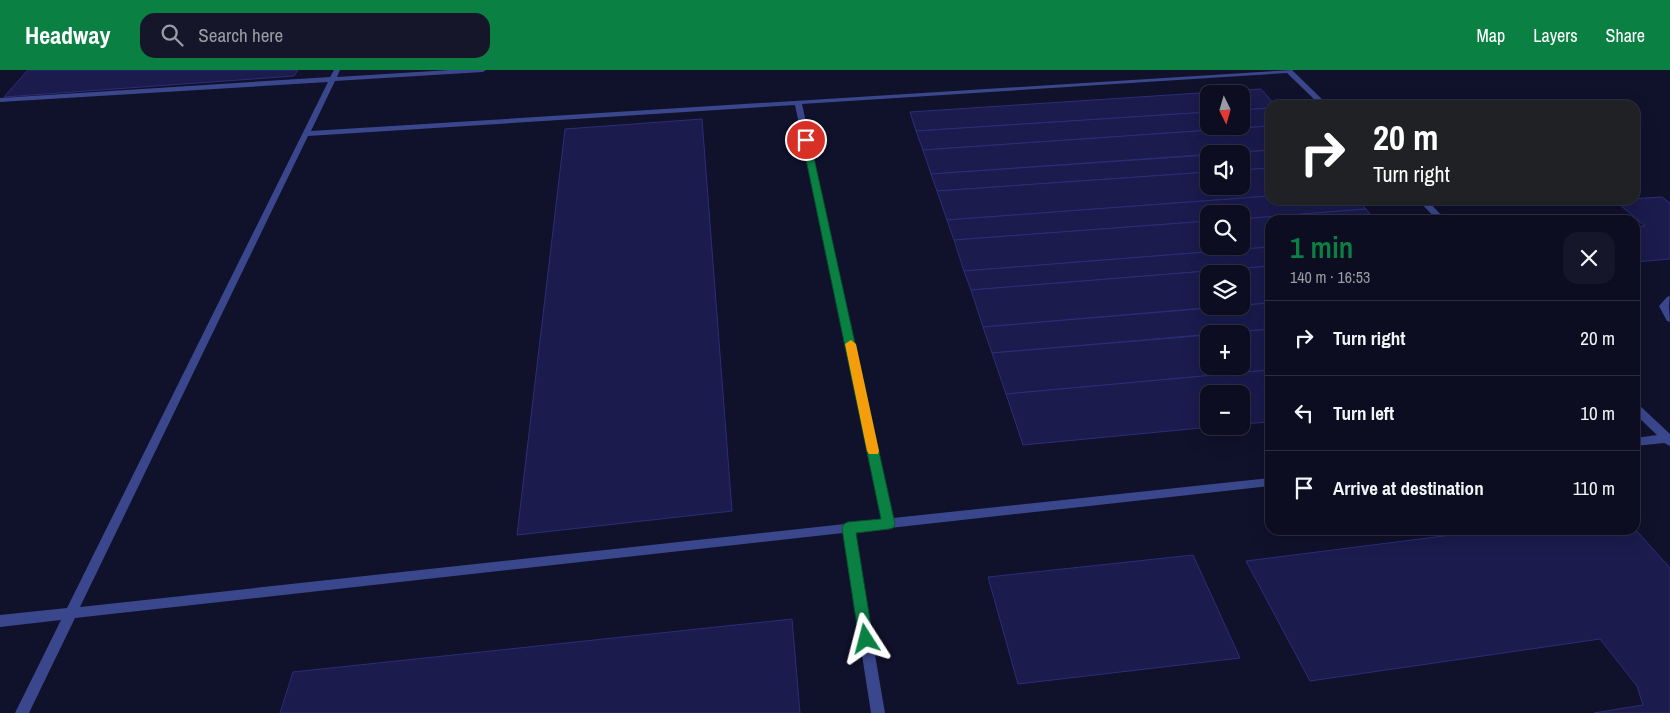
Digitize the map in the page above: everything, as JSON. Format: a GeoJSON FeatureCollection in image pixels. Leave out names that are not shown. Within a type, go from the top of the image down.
{"type":"FeatureCollection","features":[{"type":"Feature","properties":{"kind":"lane"},"geometry":{"type":"LineString","coordinates":[[0,100],[335,75],[483,70]]}},
{"type":"Feature","properties":{"kind":"lane"},"geometry":{"type":"LineString","coordinates":[[305,134],[1289,70],[1319,100]]}},
{"type":"Feature","properties":{"kind":"lane"},"geometry":{"type":"LineString","coordinates":[[22,713],[335,75]]}},
{"type":"Feature","properties":{"kind":"lane"},"geometry":{"type":"LineString","coordinates":[[798,102],[889,524]]}},
{"type":"Feature","properties":{"kind":"lane"},"geometry":{"type":"LineString","coordinates":[[1427,205],[1437,215]]}},
{"type":"Feature","properties":{"kind":"lane"},"geometry":{"type":"LineString","coordinates":[[1670,298],[1664,306],[1670,318]]}},
{"type":"Feature","properties":{"kind":"lane"},"geometry":{"type":"LineString","coordinates":[[1640,413],[1669,440]]}},
{"type":"Feature","properties":{"kind":"lane"},"geometry":{"type":"LineString","coordinates":[[1640,442],[1669,440]]}},
{"type":"Feature","properties":{"kind":"lane"},"geometry":{"type":"LineString","coordinates":[[0,621],[1265,483]]}},
{"type":"Feature","properties":{"kind":"lane"},"geometry":{"type":"LineString","coordinates":[[848,528],[878,713]]}},
{"type":"Feature","properties":{"kind":"building"},"geometry":{"type":"Polygon","coordinates":[[[28,70],[298,70],[294,76],[4,97],[28,70]]]}},
{"type":"Feature","properties":{"kind":"building"},"geometry":{"type":"Polygon","coordinates":[[[1261,89],[1271,100],[1265,100],[1265,108],[1250,109],[1250,90],[1261,89]]]}},
{"type":"Feature","properties":{"kind":"building"},"geometry":{"type":"Polygon","coordinates":[[[1200,93],[1200,113],[916,131],[910,112],[1200,93]]]}},
{"type":"Feature","properties":{"kind":"building"},"geometry":{"type":"Polygon","coordinates":[[[1265,108],[1265,126],[1250,127],[1250,109],[1265,108]]]}},
{"type":"Feature","properties":{"kind":"building"},"geometry":{"type":"Polygon","coordinates":[[[1200,113],[1200,131],[923,150],[916,131],[1200,113]]]}},
{"type":"Feature","properties":{"kind":"building"},"geometry":{"type":"Polygon","coordinates":[[[702,119],[732,511],[517,535],[565,129],[702,119]]]}},
{"type":"Feature","properties":{"kind":"building"},"geometry":{"type":"Polygon","coordinates":[[[1265,126],[1265,150],[1250,151],[1250,145],[1200,145],[1200,155],[931,174],[923,150],[1200,131],[1200,135],[1250,135],[1250,127],[1265,126]]]}},
{"type":"Feature","properties":{"kind":"building"},"geometry":{"type":"Polygon","coordinates":[[[1265,150],[1265,168],[1250,169],[1250,152],[1265,150]]]}},
{"type":"Feature","properties":{"kind":"building"},"geometry":{"type":"Polygon","coordinates":[[[1200,156],[1200,173],[937,191],[931,174],[1200,156]]]}},
{"type":"Feature","properties":{"kind":"building"},"geometry":{"type":"Polygon","coordinates":[[[1265,168],[1265,196],[947,220],[937,191],[1200,173],[1200,195],[1250,195],[1250,169],[1265,168]]]}},
{"type":"Feature","properties":{"kind":"building"},"geometry":{"type":"Polygon","coordinates":[[[1265,196],[1265,205],[1362,205],[1366,209],[1291,215],[1265,215],[1265,217],[1250,218],[1250,205],[1200,205],[1200,222],[954,240],[947,220],[1265,196]]]}},
{"type":"Feature","properties":{"kind":"building"},"geometry":{"type":"Polygon","coordinates":[[[1662,197],[1670,203],[1670,259],[1640,262],[1640,226],[1645,226],[1640,222],[1640,215],[1632,215],[1620,205],[1640,205],[1640,198],[1662,197]]]}},
{"type":"Feature","properties":{"kind":"building"},"geometry":{"type":"Polygon","coordinates":[[[1366,209],[1371,215],[1291,215],[1366,209]]]}},
{"type":"Feature","properties":{"kind":"building"},"geometry":{"type":"Polygon","coordinates":[[[1265,217],[1265,247],[1250,249],[1250,218],[1265,217]]]}},
{"type":"Feature","properties":{"kind":"building"},"geometry":{"type":"Polygon","coordinates":[[[1200,222],[1200,252],[964,271],[954,240],[1200,222]]]}},
{"type":"Feature","properties":{"kind":"building"},"geometry":{"type":"Polygon","coordinates":[[[1265,247],[1265,266],[1250,268],[1250,265],[1200,265],[1200,272],[971,290],[964,271],[1200,252],[1200,255],[1250,255],[1250,249],[1265,247]]]}},
{"type":"Feature","properties":{"kind":"building"},"geometry":{"type":"Polygon","coordinates":[[[1265,266],[1265,303],[1250,304],[1250,268],[1265,266]]]}},
{"type":"Feature","properties":{"kind":"building"},"geometry":{"type":"Polygon","coordinates":[[[1200,272],[1200,308],[983,327],[971,290],[1200,272]]]}},
{"type":"Feature","properties":{"kind":"building"},"geometry":{"type":"Polygon","coordinates":[[[1265,303],[1265,329],[1250,331],[1250,325],[1200,325],[1200,335],[992,353],[983,327],[1200,309],[1200,315],[1250,315],[1250,305],[1265,303]]]}},
{"type":"Feature","properties":{"kind":"building"},"geometry":{"type":"Polygon","coordinates":[[[1265,329],[1265,370],[1250,372],[1250,331],[1265,329]]]}},
{"type":"Feature","properties":{"kind":"building"},"geometry":{"type":"Polygon","coordinates":[[[1200,336],[1200,375],[1215,375],[1006,394],[992,353],[1200,336]]]}},
{"type":"Feature","properties":{"kind":"building"},"geometry":{"type":"Polygon","coordinates":[[[1265,370],[1265,422],[1250,423],[1250,385],[1200,385],[1200,428],[1023,445],[1006,394],[1215,375],[1250,375],[1250,372],[1265,370]]]}},
{"type":"Feature","properties":{"kind":"building"},"geometry":{"type":"Polygon","coordinates":[[[1451,535],[1640,535],[1670,568],[1670,713],[1594,713],[1643,705],[1637,686],[1600,639],[1310,681],[1246,561],[1451,535]]]}},
{"type":"Feature","properties":{"kind":"building"},"geometry":{"type":"Polygon","coordinates":[[[1193,555],[1240,658],[1018,684],[988,577],[1193,555]]]}},
{"type":"Feature","properties":{"kind":"building"},"geometry":{"type":"Polygon","coordinates":[[[792,619],[800,713],[280,713],[293,672],[792,619]]]}},
{"type":"Feature","properties":{"kind":"slow traffic"},"geometry":{"type":"LineString","coordinates":[[851,344],[873,451]]}},
{"type":"Feature","properties":{"kind":"route"},"geometry":{"type":"LineString","coordinates":[[806,140],[889,524],[848,528],[866,639]]}}]}
